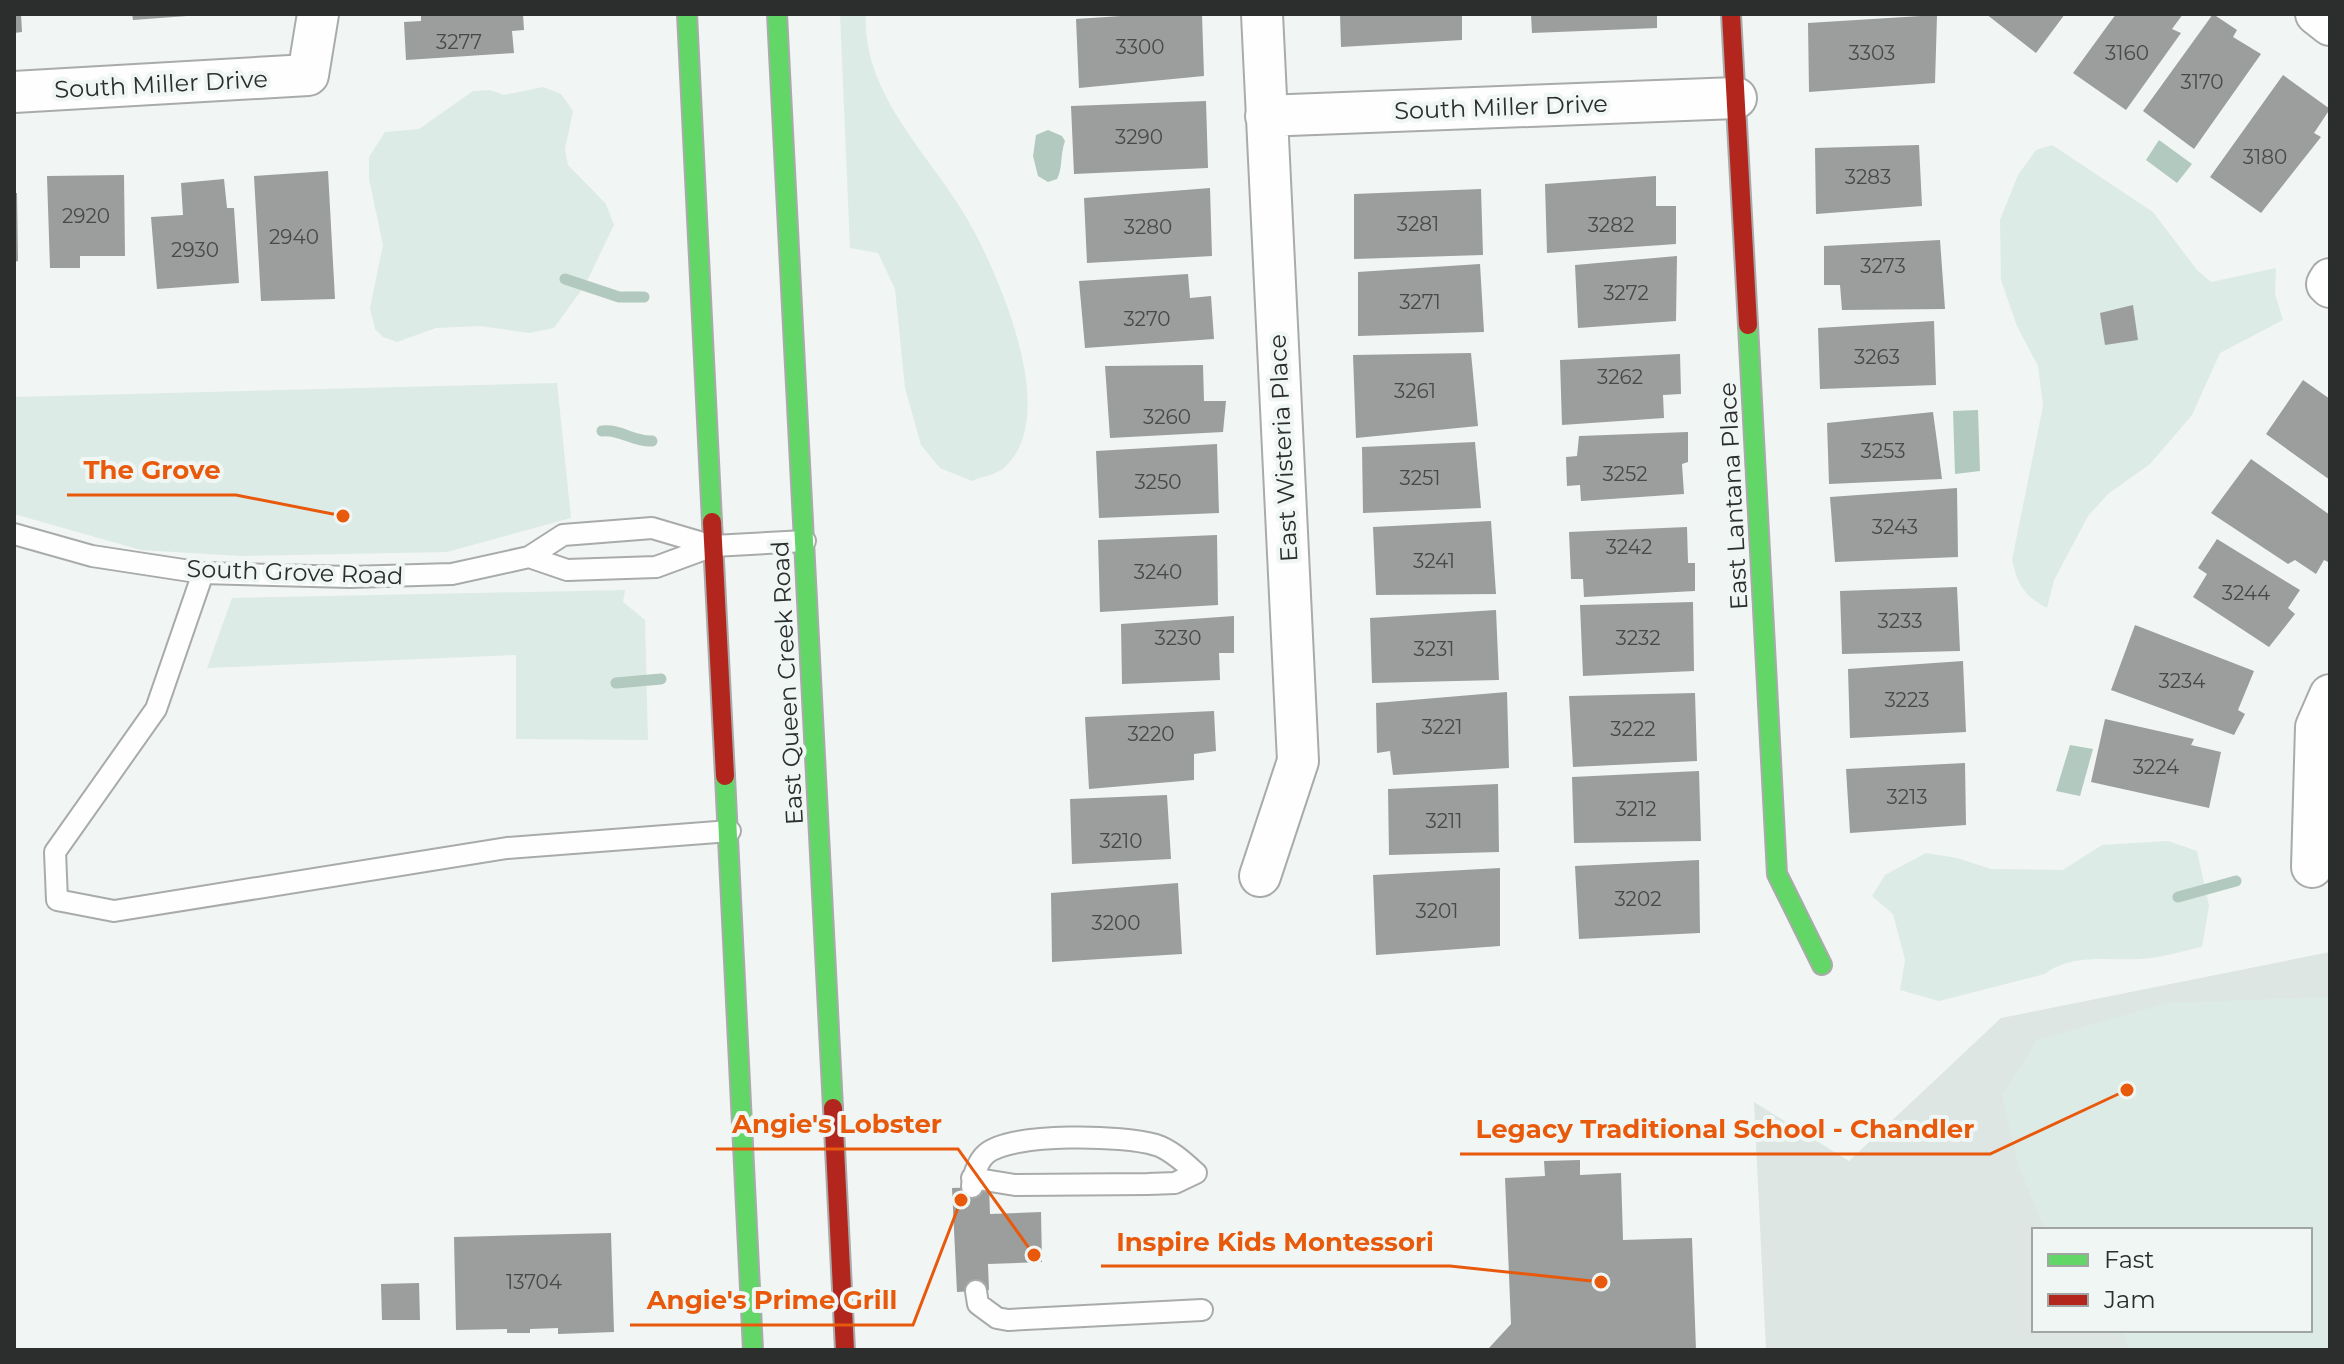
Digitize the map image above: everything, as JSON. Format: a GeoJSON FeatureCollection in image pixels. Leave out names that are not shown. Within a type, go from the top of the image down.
{"type":"FeatureCollection","features":[{"type":"Feature","properties":{"kind":"main road"},"geometry":{"type":"LineString","coordinates":[[687,14],[730,831],[753,1350]]}},
{"type":"Feature","properties":{"kind":"main road","name":"East Queen Creek Road"},"geometry":{"type":"LineString","coordinates":[[777,14],[845,1350]]}},
{"type":"Feature","properties":{"kind":"main road","name":"East Lantana Place"},"geometry":{"type":"LineString","coordinates":[[1731,14],[1777,874],[1822,965]]}},
{"type":"Feature","properties":{"kind":"street","name":"South Miller Drive"},"geometry":{"type":"LineString","coordinates":[[14,92],[308,75],[318,14]]}},
{"type":"Feature","properties":{"kind":"street","name":"East Wisteria Place"},"geometry":{"type":"LineString","coordinates":[[1260,876],[1298,761],[1262,14]]}},
{"type":"Feature","properties":{"kind":"street"},"geometry":{"type":"LineString","coordinates":[[2316,14],[2330,25]]}},
{"type":"Feature","properties":{"kind":"street","name":"South Miller Drive"},"geometry":{"type":"LineString","coordinates":[[1266,116],[1736,98]]}},
{"type":"Feature","properties":{"kind":"street"},"geometry":{"type":"LineString","coordinates":[[2312,867],[2316,727],[2330,695]]}},
{"type":"Feature","properties":{"kind":"lane","name":"South Grove Road"},"geometry":{"type":"LineString","coordinates":[[14,534],[92,556],[203,573],[350,577],[452,574],[529,557],[563,535],[652,528],[713,546]]}},
{"type":"Feature","properties":{"kind":"lane","name":"South Grove Road"},"geometry":{"type":"LineString","coordinates":[[529,557],[567,570],[656,567],[713,546],[805,541]]}},
{"type":"Feature","properties":{"kind":"lane"},"geometry":{"type":"LineString","coordinates":[[203,573],[156,709],[55,852],[57,900],[114,911],[507,848],[730,831]]}},
{"type":"Feature","properties":{"kind":"lane"},"geometry":{"type":"LineString","coordinates":[[1102,1138],[1157,1145],[1196,1173],[1175,1183],[972,1183],[986,1154],[1012,1143],[1102,1138]]}},
{"type":"Feature","properties":{"kind":"lane"},"geometry":{"type":"LineString","coordinates":[[976,1291],[978,1304],[997,1318],[1008,1320],[1202,1310]]}},
{"type":"Feature","properties":{"kind":"shaded area"},"geometry":{"type":"Polygon","coordinates":[[[840,14],[866,14],[868,45],[876,74],[889,102],[975,233],[999,285],[1021,352],[1027,385],[1027,417],[1020,445],[1005,467],[972,481],[940,468],[921,445],[905,388],[895,289],[878,253],[850,248],[840,14]]]}},
{"type":"Feature","properties":{"kind":"shaded area"},"geometry":{"type":"Polygon","coordinates":[[[543,87],[561,94],[573,111],[565,149],[568,165],[606,204],[614,225],[585,285],[554,328],[529,333],[480,326],[436,328],[397,342],[383,337],[375,329],[370,308],[383,245],[369,179],[369,157],[385,132],[419,129],[473,91],[490,90],[504,95],[543,87]]]}},
{"type":"Feature","properties":{"kind":"shaded area"},"geometry":{"type":"Polygon","coordinates":[[[1048,130],[1062,136],[1065,141],[1059,175],[1048,182],[1038,176],[1033,156],[1036,135],[1048,130]]]}},
{"type":"Feature","properties":{"kind":"shaded area"},"geometry":{"type":"Polygon","coordinates":[[[2159,140],[2192,164],[2177,183],[2146,160],[2159,140]]]}},
{"type":"Feature","properties":{"kind":"shaded area"},"geometry":{"type":"Polygon","coordinates":[[[2052,145],[2153,212],[2197,270],[2211,282],[2276,268],[2275,294],[2283,320],[2220,353],[2192,415],[2150,464],[2108,494],[2088,516],[2054,580],[2047,608],[2023,589],[2012,560],[2043,406],[2038,366],[2017,326],[2001,280],[2000,220],[2018,175],[2036,150],[2052,145]]]}},
{"type":"Feature","properties":{"kind":"shaded area"},"geometry":{"type":"Polygon","coordinates":[[[557,383],[571,518],[447,552],[241,556],[141,550],[14,514],[14,397],[557,383]]]}},
{"type":"Feature","properties":{"kind":"shaded area"},"geometry":{"type":"Polygon","coordinates":[[[1978,410],[1980,471],[1955,474],[1953,411],[1978,410]]]}},
{"type":"Feature","properties":{"kind":"shaded area"},"geometry":{"type":"Polygon","coordinates":[[[625,590],[623,602],[645,620],[648,740],[516,739],[516,655],[207,668],[232,598],[625,590]]]}},
{"type":"Feature","properties":{"kind":"shaded area"},"geometry":{"type":"Polygon","coordinates":[[[2070,745],[2093,749],[2080,796],[2056,791],[2070,745]]]}},
{"type":"Feature","properties":{"kind":"shaded area"},"geometry":{"type":"Polygon","coordinates":[[[2168,841],[2197,851],[2209,906],[2202,947],[2149,958],[2091,959],[2067,963],[2045,974],[1939,1001],[1900,990],[1905,960],[1893,914],[1872,896],[1885,875],[1926,853],[1957,858],[1991,869],[2063,870],[2102,845],[2168,841]]]}},
{"type":"Feature","properties":{"kind":"shaded area"},"geometry":{"type":"Polygon","coordinates":[[[2330,952],[2330,1350],[1766,1350],[1754,1102],[1849,1161],[2001,1018],[2330,952]]]}},
{"type":"Feature","properties":{"kind":"shaded area"},"geometry":{"type":"Polygon","coordinates":[[[2330,997],[2330,1350],[2128,1350],[2124,1332],[2312,1332],[2312,1228],[2044,1228],[2019,1168],[2002,1095],[2037,1040],[2167,1003],[2330,997]]]}},
{"type":"Feature","properties":{"kind":"building"},"geometry":{"type":"Polygon","coordinates":[[[14,14],[21,14],[22,32],[14,33],[14,14]]]}},
{"type":"Feature","properties":{"kind":"building"},"geometry":{"type":"Polygon","coordinates":[[[132,14],[187,14],[187,16],[133,20],[132,14]]]}},
{"type":"Feature","properties":{"kind":"building"},"geometry":{"type":"Polygon","coordinates":[[[421,14],[523,14],[524,30],[512,31],[514,53],[406,60],[404,22],[421,21],[421,14]]]}},
{"type":"Feature","properties":{"kind":"building"},"geometry":{"type":"Polygon","coordinates":[[[1202,14],[1204,76],[1079,88],[1076,19],[1202,14]]]}},
{"type":"Feature","properties":{"kind":"building"},"geometry":{"type":"Polygon","coordinates":[[[1340,14],[1462,14],[1462,40],[1341,47],[1340,14]]]}},
{"type":"Feature","properties":{"kind":"building"},"geometry":{"type":"Polygon","coordinates":[[[1531,14],[1657,14],[1657,28],[1532,33],[1531,14]]]}},
{"type":"Feature","properties":{"kind":"building"},"geometry":{"type":"Polygon","coordinates":[[[1986,14],[2065,14],[2036,53],[1986,14]]]}},
{"type":"Feature","properties":{"kind":"building"},"geometry":{"type":"Polygon","coordinates":[[[2116,14],[2183,14],[2172,29],[2181,33],[2126,110],[2073,73],[2116,14]]]}},
{"type":"Feature","properties":{"kind":"building"},"geometry":{"type":"Polygon","coordinates":[[[2213,14],[2237,30],[2233,37],[2261,54],[2194,149],[2143,111],[2213,14]]]}},
{"type":"Feature","properties":{"kind":"building"},"geometry":{"type":"Polygon","coordinates":[[[1937,15],[1935,83],[1809,92],[1808,23],[1937,15]]]}},
{"type":"Feature","properties":{"kind":"building"},"geometry":{"type":"Polygon","coordinates":[[[2283,75],[2330,109],[2314,133],[2321,137],[2261,213],[2210,177],[2283,75]]]}},
{"type":"Feature","properties":{"kind":"building"},"geometry":{"type":"Polygon","coordinates":[[[1206,101],[1208,168],[1074,174],[1071,106],[1206,101]]]}},
{"type":"Feature","properties":{"kind":"building"},"geometry":{"type":"Polygon","coordinates":[[[1919,145],[1922,206],[1816,214],[1815,148],[1919,145]]]}},
{"type":"Feature","properties":{"kind":"building"},"geometry":{"type":"Polygon","coordinates":[[[328,171],[335,299],[261,301],[254,176],[328,171]]]}},
{"type":"Feature","properties":{"kind":"building"},"geometry":{"type":"Polygon","coordinates":[[[124,175],[125,256],[80,256],[80,268],[50,268],[47,176],[124,175]]]}},
{"type":"Feature","properties":{"kind":"building"},"geometry":{"type":"Polygon","coordinates":[[[1656,176],[1656,206],[1676,206],[1676,244],[1547,253],[1545,184],[1656,176]]]}},
{"type":"Feature","properties":{"kind":"building"},"geometry":{"type":"Polygon","coordinates":[[[224,179],[227,208],[234,208],[239,283],[157,289],[151,217],[183,215],[181,183],[224,179]]]}},
{"type":"Feature","properties":{"kind":"building"},"geometry":{"type":"Polygon","coordinates":[[[1210,188],[1212,256],[1087,263],[1084,198],[1210,188]]]}},
{"type":"Feature","properties":{"kind":"building"},"geometry":{"type":"Polygon","coordinates":[[[1481,189],[1483,255],[1354,259],[1354,194],[1481,189]]]}},
{"type":"Feature","properties":{"kind":"building"},"geometry":{"type":"Polygon","coordinates":[[[14,193],[17,193],[18,261],[14,262],[14,193]]]}},
{"type":"Feature","properties":{"kind":"building"},"geometry":{"type":"Polygon","coordinates":[[[1940,240],[1945,309],[1842,310],[1840,285],[1824,285],[1824,246],[1940,240]]]}},
{"type":"Feature","properties":{"kind":"building"},"geometry":{"type":"Polygon","coordinates":[[[1677,256],[1676,321],[1578,328],[1575,265],[1677,256]]]}},
{"type":"Feature","properties":{"kind":"building"},"geometry":{"type":"Polygon","coordinates":[[[1480,264],[1484,332],[1358,336],[1358,272],[1480,264]]]}},
{"type":"Feature","properties":{"kind":"building"},"geometry":{"type":"Polygon","coordinates":[[[1188,274],[1190,298],[1211,296],[1214,339],[1085,348],[1079,281],[1188,274]]]}},
{"type":"Feature","properties":{"kind":"building"},"geometry":{"type":"Polygon","coordinates":[[[2133,305],[2138,340],[2105,345],[2100,313],[2133,305]]]}},
{"type":"Feature","properties":{"kind":"building"},"geometry":{"type":"Polygon","coordinates":[[[1934,321],[1936,385],[1820,389],[1818,328],[1934,321]]]}},
{"type":"Feature","properties":{"kind":"building"},"geometry":{"type":"Polygon","coordinates":[[[1471,353],[1478,426],[1356,438],[1353,355],[1471,353]]]}},
{"type":"Feature","properties":{"kind":"building"},"geometry":{"type":"Polygon","coordinates":[[[1680,354],[1681,394],[1663,395],[1664,418],[1562,425],[1560,360],[1680,354]]]}},
{"type":"Feature","properties":{"kind":"building"},"geometry":{"type":"Polygon","coordinates":[[[1203,365],[1204,401],[1226,401],[1223,432],[1110,438],[1105,366],[1203,365]]]}},
{"type":"Feature","properties":{"kind":"building"},"geometry":{"type":"Polygon","coordinates":[[[2303,380],[2330,399],[2330,480],[2266,434],[2303,380]]]}},
{"type":"Feature","properties":{"kind":"building"},"geometry":{"type":"Polygon","coordinates":[[[1933,412],[1942,479],[1829,484],[1827,423],[1933,412]]]}},
{"type":"Feature","properties":{"kind":"building"},"geometry":{"type":"Polygon","coordinates":[[[1688,432],[1688,462],[1682,464],[1684,494],[1581,501],[1580,485],[1567,486],[1566,457],[1577,456],[1579,436],[1688,432]]]}},
{"type":"Feature","properties":{"kind":"building"},"geometry":{"type":"Polygon","coordinates":[[[1475,442],[1481,508],[1363,513],[1362,447],[1475,442]]]}},
{"type":"Feature","properties":{"kind":"building"},"geometry":{"type":"Polygon","coordinates":[[[1217,444],[1219,513],[1099,518],[1096,451],[1217,444]]]}},
{"type":"Feature","properties":{"kind":"building"},"geometry":{"type":"Polygon","coordinates":[[[2251,459],[2330,515],[2330,563],[2324,560],[2316,574],[2295,560],[2288,564],[2211,513],[2251,459]]]}},
{"type":"Feature","properties":{"kind":"building"},"geometry":{"type":"Polygon","coordinates":[[[1957,488],[1958,557],[1835,562],[1830,497],[1957,488]]]}},
{"type":"Feature","properties":{"kind":"building"},"geometry":{"type":"Polygon","coordinates":[[[1491,521],[1496,594],[1376,595],[1373,527],[1491,521]]]}},
{"type":"Feature","properties":{"kind":"building"},"geometry":{"type":"Polygon","coordinates":[[[1687,527],[1688,563],[1695,563],[1695,591],[1584,597],[1583,579],[1571,579],[1569,532],[1687,527]]]}},
{"type":"Feature","properties":{"kind":"building"},"geometry":{"type":"Polygon","coordinates":[[[1217,535],[1218,605],[1100,612],[1098,540],[1217,535]]]}},
{"type":"Feature","properties":{"kind":"building"},"geometry":{"type":"Polygon","coordinates":[[[2217,539],[2300,590],[2288,608],[2295,614],[2269,647],[2193,597],[2207,574],[2198,568],[2217,539]]]}},
{"type":"Feature","properties":{"kind":"building"},"geometry":{"type":"Polygon","coordinates":[[[1957,587],[1960,651],[1842,654],[1840,591],[1957,587]]]}},
{"type":"Feature","properties":{"kind":"building"},"geometry":{"type":"Polygon","coordinates":[[[1693,602],[1694,671],[1583,676],[1580,605],[1693,602]]]}},
{"type":"Feature","properties":{"kind":"building"},"geometry":{"type":"Polygon","coordinates":[[[1496,610],[1499,680],[1372,683],[1370,618],[1496,610]]]}},
{"type":"Feature","properties":{"kind":"building"},"geometry":{"type":"Polygon","coordinates":[[[1234,616],[1234,653],[1219,653],[1220,680],[1122,684],[1121,624],[1234,616]]]}},
{"type":"Feature","properties":{"kind":"building"},"geometry":{"type":"Polygon","coordinates":[[[2135,625],[2254,671],[2238,710],[2245,714],[2234,735],[2111,690],[2135,625]]]}},
{"type":"Feature","properties":{"kind":"building"},"geometry":{"type":"Polygon","coordinates":[[[1963,661],[1966,732],[1850,738],[1848,669],[1963,661]]]}},
{"type":"Feature","properties":{"kind":"building"},"geometry":{"type":"Polygon","coordinates":[[[1507,692],[1509,768],[1393,775],[1390,751],[1377,753],[1376,703],[1507,692]]]}},
{"type":"Feature","properties":{"kind":"building"},"geometry":{"type":"Polygon","coordinates":[[[1695,693],[1697,761],[1573,767],[1569,696],[1695,693]]]}},
{"type":"Feature","properties":{"kind":"building"},"geometry":{"type":"Polygon","coordinates":[[[1214,711],[1216,751],[1194,754],[1194,780],[1089,789],[1085,717],[1214,711]]]}},
{"type":"Feature","properties":{"kind":"building"},"geometry":{"type":"Polygon","coordinates":[[[2105,719],[2194,739],[2191,745],[2221,752],[2209,808],[2091,782],[2105,719]]]}},
{"type":"Feature","properties":{"kind":"building"},"geometry":{"type":"Polygon","coordinates":[[[1965,763],[1966,825],[1850,833],[1846,769],[1965,763]]]}},
{"type":"Feature","properties":{"kind":"building"},"geometry":{"type":"Polygon","coordinates":[[[1699,771],[1701,841],[1574,843],[1572,777],[1699,771]]]}},
{"type":"Feature","properties":{"kind":"building"},"geometry":{"type":"Polygon","coordinates":[[[1498,784],[1499,852],[1389,855],[1388,789],[1498,784]]]}},
{"type":"Feature","properties":{"kind":"building"},"geometry":{"type":"Polygon","coordinates":[[[1167,795],[1171,859],[1072,864],[1070,799],[1167,795]]]}},
{"type":"Feature","properties":{"kind":"building"},"geometry":{"type":"Polygon","coordinates":[[[1699,860],[1700,933],[1579,939],[1575,866],[1699,860]]]}},
{"type":"Feature","properties":{"kind":"building"},"geometry":{"type":"Polygon","coordinates":[[[1500,868],[1500,946],[1376,955],[1373,875],[1500,868]]]}},
{"type":"Feature","properties":{"kind":"building"},"geometry":{"type":"Polygon","coordinates":[[[1178,883],[1182,954],[1052,962],[1051,893],[1178,883]]]}},
{"type":"Feature","properties":{"kind":"building"},"geometry":{"type":"Polygon","coordinates":[[[1580,1160],[1580,1175],[1621,1173],[1623,1240],[1692,1238],[1696,1350],[1489,1348],[1511,1324],[1505,1178],[1545,1176],[1544,1161],[1580,1160]]]}},
{"type":"Feature","properties":{"kind":"building"},"geometry":{"type":"Polygon","coordinates":[[[989,1187],[990,1214],[1041,1212],[1042,1262],[988,1264],[989,1290],[957,1292],[952,1188],[989,1187]]]}},
{"type":"Feature","properties":{"kind":"building"},"geometry":{"type":"Polygon","coordinates":[[[611,1233],[614,1332],[558,1334],[558,1328],[530,1329],[530,1333],[507,1333],[507,1329],[456,1330],[454,1237],[611,1233]]]}},
{"type":"Feature","properties":{"kind":"building"},"geometry":{"type":"Polygon","coordinates":[[[419,1283],[420,1320],[382,1320],[381,1284],[419,1283]]]}},
{"type":"Feature","properties":{"kind":"waterway"},"geometry":{"type":"LineString","coordinates":[[565,279],[619,297],[644,297]]}},
{"type":"Feature","properties":{"kind":"waterway"},"geometry":{"type":"LineString","coordinates":[[602,431],[652,441]]}},
{"type":"Feature","properties":{"kind":"waterway"},"geometry":{"type":"LineString","coordinates":[[616,683],[661,679]]}},
{"type":"Feature","properties":{"kind":"waterway"},"geometry":{"type":"LineString","coordinates":[[2178,897],[2236,881]]}},
{"type":"Feature","properties":{"kind":"traffic: fast"},"geometry":{"type":"LineString","coordinates":[[687,14],[712,522]]}},
{"type":"Feature","properties":{"kind":"traffic: fast"},"geometry":{"type":"LineString","coordinates":[[777,14],[833,1108]]}},
{"type":"Feature","properties":{"kind":"traffic: fast"},"geometry":{"type":"LineString","coordinates":[[1748,325],[1777,874],[1822,965]]}},
{"type":"Feature","properties":{"kind":"traffic: fast"},"geometry":{"type":"LineString","coordinates":[[725,776],[753,1350]]}},
{"type":"Feature","properties":{"kind":"traffic: jam"},"geometry":{"type":"LineString","coordinates":[[1731,14],[1748,325]]}},
{"type":"Feature","properties":{"kind":"traffic: jam"},"geometry":{"type":"LineString","coordinates":[[712,522],[725,776]]}},
{"type":"Feature","properties":{"kind":"traffic: jam"},"geometry":{"type":"LineString","coordinates":[[833,1108],[845,1350]]}},
{"type":"Feature","properties":{"kind":"place","name":"The Grove"},"geometry":{"type":"Point","coordinates":[343,516]}},
{"type":"Feature","properties":{"kind":"place","name":"Legacy Traditional School - Chandler"},"geometry":{"type":"Point","coordinates":[2127,1090]}},
{"type":"Feature","properties":{"kind":"place","name":"Angie's Prime Grill"},"geometry":{"type":"Point","coordinates":[961,1200]}},
{"type":"Feature","properties":{"kind":"place","name":"Angie's Lobster"},"geometry":{"type":"Point","coordinates":[1034,1255]}},
{"type":"Feature","properties":{"kind":"place","name":"Inspire Kids Montessori"},"geometry":{"type":"Point","coordinates":[1601,1282]}}]}
